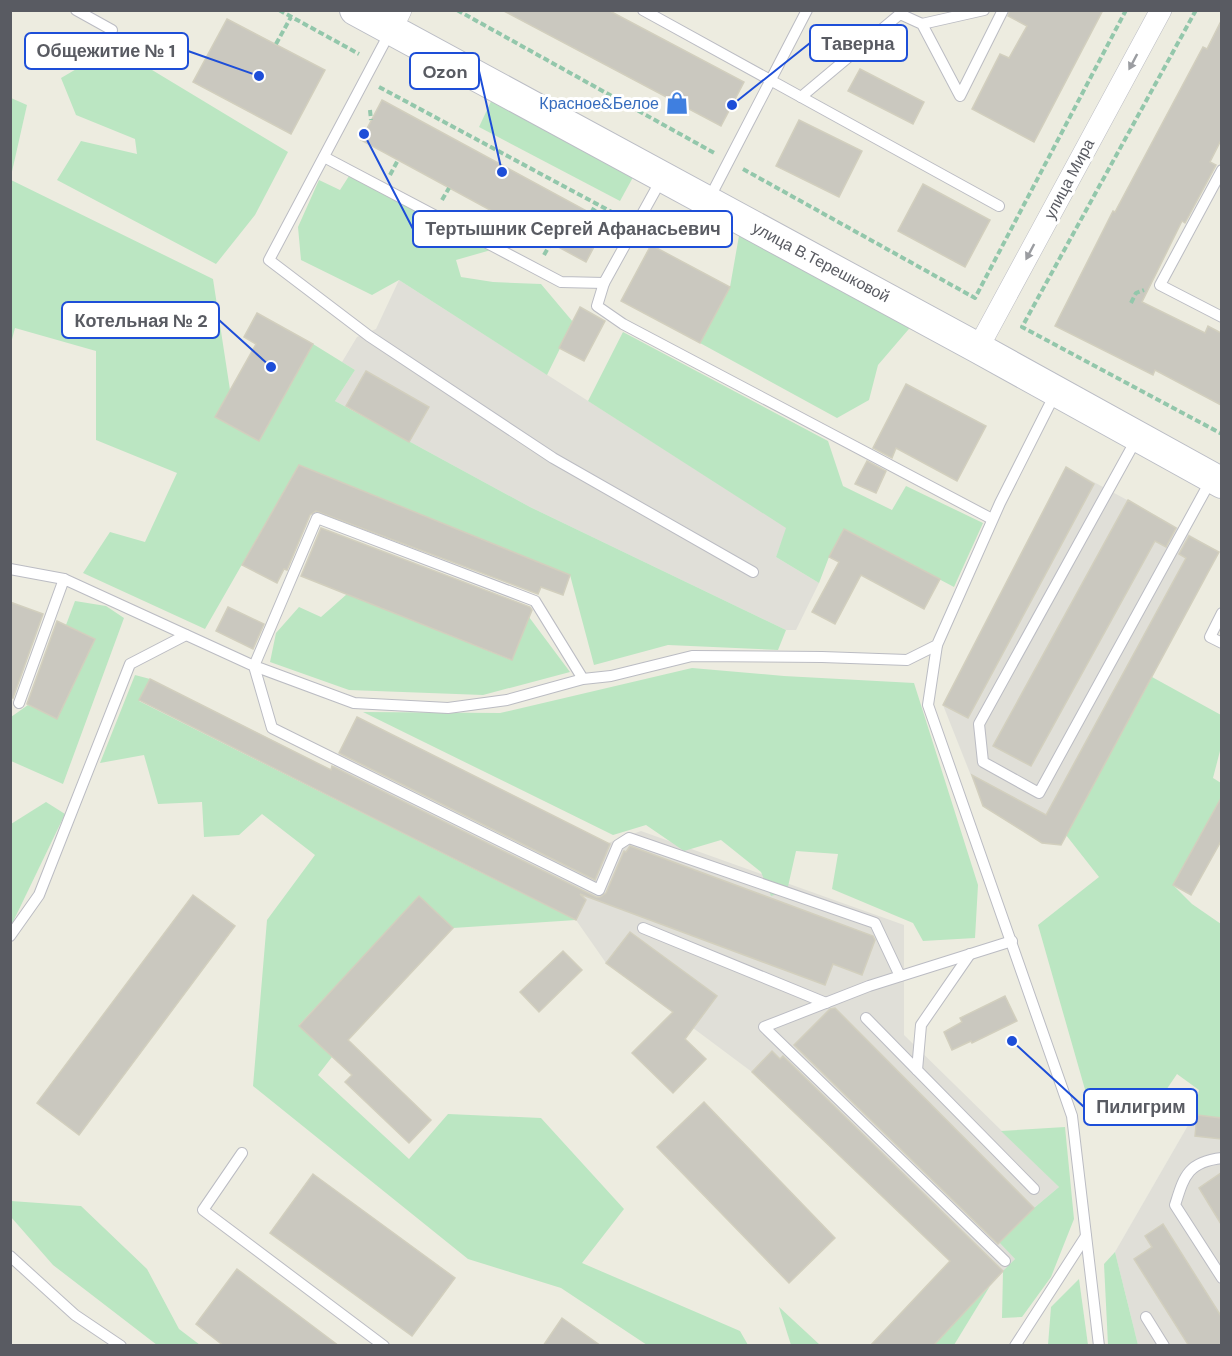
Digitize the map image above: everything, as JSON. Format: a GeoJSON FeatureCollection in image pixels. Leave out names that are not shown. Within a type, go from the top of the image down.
{"type":"FeatureCollection","features":[{"type":"Feature","properties":{"kind":"main road","name":"улица В.Терешковой"},"geometry":{"type":"LineString","coordinates":[[355,10],[396,20],[663,177],[1217,480]]}},
{"type":"Feature","properties":{"kind":"street","name":"улица Мира"},"geometry":{"type":"LineString","coordinates":[[978,348],[1161,10]]}},
{"type":"Feature","properties":{"kind":"lane"},"geometry":{"type":"LineString","coordinates":[[76,10],[112,30]]}},
{"type":"Feature","properties":{"kind":"lane"},"geometry":{"type":"LineString","coordinates":[[643,10],[999,206]]}},
{"type":"Feature","properties":{"kind":"lane"},"geometry":{"type":"LineString","coordinates":[[708,201],[807,10]]}},
{"type":"Feature","properties":{"kind":"lane"},"geometry":{"type":"LineString","coordinates":[[801,97],[900,14],[922,24],[984,10]]}},
{"type":"Feature","properties":{"kind":"lane"},"geometry":{"type":"LineString","coordinates":[[922,24],[960,96],[1003,10]]}},
{"type":"Feature","properties":{"kind":"lane"},"geometry":{"type":"LineString","coordinates":[[396,20],[269,260],[369,336],[554,458],[753,572]]}},
{"type":"Feature","properties":{"kind":"lane"},"geometry":{"type":"LineString","coordinates":[[324,157],[561,282],[604,283]]}},
{"type":"Feature","properties":{"kind":"lane"},"geometry":{"type":"LineString","coordinates":[[1221,170],[1160,285],[1221,317]]}},
{"type":"Feature","properties":{"kind":"lane"},"geometry":{"type":"LineString","coordinates":[[663,177],[604,283],[597,306],[623,324],[992,519]]}},
{"type":"Feature","properties":{"kind":"lane"},"geometry":{"type":"LineString","coordinates":[[1057,392],[992,519],[937,645],[928,705],[1072,1116],[1099,1346]]}},
{"type":"Feature","properties":{"kind":"lane"},"geometry":{"type":"LineString","coordinates":[[1137,438],[979,724],[983,762],[1039,793],[1217,480]]}},
{"type":"Feature","properties":{"kind":"lane"},"geometry":{"type":"LineString","coordinates":[[583,679],[536,601],[317,518],[254,666],[272,728],[599,890],[618,845],[629,838],[876,924],[900,976]]}},
{"type":"Feature","properties":{"kind":"lane"},"geometry":{"type":"LineString","coordinates":[[10,569],[64,579],[254,666],[354,703],[448,708],[507,699],[583,679],[611,676],[692,656],[907,660],[937,645]]}},
{"type":"Feature","properties":{"kind":"lane"},"geometry":{"type":"LineString","coordinates":[[19,703],[64,579]]}},
{"type":"Feature","properties":{"kind":"lane"},"geometry":{"type":"LineString","coordinates":[[1221,613],[1210,637],[1221,643]]}},
{"type":"Feature","properties":{"kind":"lane"},"geometry":{"type":"LineString","coordinates":[[10,936],[39,895],[130,664],[186,635]]}},
{"type":"Feature","properties":{"kind":"lane"},"geometry":{"type":"LineString","coordinates":[[643,928],[826,1003]]}},
{"type":"Feature","properties":{"kind":"lane"},"geometry":{"type":"LineString","coordinates":[[1005,1261],[764,1028],[900,976],[1012,941]]}},
{"type":"Feature","properties":{"kind":"lane"},"geometry":{"type":"LineString","coordinates":[[917,1070],[921,1025],[970,954]]}},
{"type":"Feature","properties":{"kind":"lane"},"geometry":{"type":"LineString","coordinates":[[866,1018],[1034,1189]]}},
{"type":"Feature","properties":{"kind":"lane"},"geometry":{"type":"LineString","coordinates":[[242,1153],[203,1210],[384,1346]]}},
{"type":"Feature","properties":{"kind":"lane"},"geometry":{"type":"LineString","coordinates":[[1221,1158],[1208,1160],[1185,1174],[1174,1205],[1221,1278]]}},
{"type":"Feature","properties":{"kind":"lane"},"geometry":{"type":"LineString","coordinates":[[1015,1346],[1086,1236]]}},
{"type":"Feature","properties":{"kind":"lane"},"geometry":{"type":"LineString","coordinates":[[10,1256],[75,1315],[121,1346]]}},
{"type":"Feature","properties":{"kind":"lane"},"geometry":{"type":"LineString","coordinates":[[1146,1317],[1164,1346]]}},
{"type":"Feature","properties":{"kind":"path"},"geometry":{"type":"LineString","coordinates":[[279,10],[359,54],[365,79],[623,217],[614,234]]}},
{"type":"Feature","properties":{"kind":"path"},"geometry":{"type":"LineString","coordinates":[[457,10],[975,298],[1126,10]]}},
{"type":"Feature","properties":{"kind":"path"},"geometry":{"type":"LineString","coordinates":[[1197,10],[1022,327],[1221,434]]}},
{"type":"Feature","properties":{"kind":"path"},"geometry":{"type":"LineString","coordinates":[[276,44],[291,17]]}},
{"type":"Feature","properties":{"kind":"path"},"geometry":{"type":"LineString","coordinates":[[597,203],[592,212],[619,224]]}},
{"type":"Feature","properties":{"kind":"shaded area"},"geometry":{"type":"Polygon","coordinates":[[[399,280],[787,528],[776,557],[819,583],[796,630],[786,630],[530,507],[335,401],[355,370],[342,362],[357,337],[376,329],[399,280]]]}},
{"type":"Feature","properties":{"kind":"shaded area"},"geometry":{"type":"Polygon","coordinates":[[[1066,467],[1219,552],[1061,845],[1042,843],[983,806],[943,705],[1066,467]]]}},
{"type":"Feature","properties":{"kind":"shaded area"},"geometry":{"type":"Polygon","coordinates":[[[150,679],[332,770],[357,717],[608,843],[641,831],[904,925],[904,1035],[1059,1187],[1000,1242],[1015,1259],[990,1286],[957,1254],[950,1261],[752,1072],[606,963],[576,920],[139,700],[150,679]]]}},
{"type":"Feature","properties":{"kind":"shaded area"},"geometry":{"type":"Polygon","coordinates":[[[1194,1115],[1221,1118],[1221,1345],[1138,1345],[1115,1252],[1194,1115]]]}},
{"type":"Feature","properties":{"kind":"green space"},"geometry":{"type":"Polygon","coordinates":[[[114,47],[288,152],[255,215],[216,264],[57,180],[81,141],[137,154],[135,139],[76,115],[61,78],[114,47]]]}},
{"type":"Feature","properties":{"kind":"green space"},"geometry":{"type":"Polygon","coordinates":[[[494,95],[637,170],[620,201],[479,127],[494,95]]]}},
{"type":"Feature","properties":{"kind":"green space"},"geometry":{"type":"Polygon","coordinates":[[[11,98],[27,105],[11,176],[11,98]]]}},
{"type":"Feature","properties":{"kind":"green space"},"geometry":{"type":"Polygon","coordinates":[[[349,176],[491,250],[456,260],[461,277],[493,282],[541,284],[573,322],[547,375],[399,280],[372,295],[301,260],[298,227],[319,180],[340,190],[349,176]]]}},
{"type":"Feature","properties":{"kind":"green space"},"geometry":{"type":"Polygon","coordinates":[[[11,180],[213,279],[230,390],[259,441],[313,344],[355,370],[335,401],[530,507],[786,630],[778,650],[668,645],[594,665],[570,575],[299,465],[205,629],[83,573],[110,532],[145,542],[177,473],[96,440],[96,351],[15,328],[11,343],[11,180]]]}},
{"type":"Feature","properties":{"kind":"green space"},"geometry":{"type":"Polygon","coordinates":[[[740,230],[914,323],[878,365],[869,400],[837,418],[700,343],[730,287],[740,230]]]}},
{"type":"Feature","properties":{"kind":"green space"},"geometry":{"type":"Polygon","coordinates":[[[623,332],[828,441],[843,486],[892,510],[906,486],[983,523],[954,587],[844,529],[829,557],[819,583],[776,557],[786,528],[588,401],[623,332]]]}},
{"type":"Feature","properties":{"kind":"green space"},"geometry":{"type":"Polygon","coordinates":[[[347,594],[511,660],[529,617],[570,672],[483,695],[349,690],[270,662],[276,633],[299,607],[321,617],[347,594]]]}},
{"type":"Feature","properties":{"kind":"green space"},"geometry":{"type":"Polygon","coordinates":[[[75,601],[106,606],[124,618],[63,784],[11,761],[11,717],[28,705],[57,718],[95,639],[66,625],[75,601]]]}},
{"type":"Feature","properties":{"kind":"green space"},"geometry":{"type":"Polygon","coordinates":[[[692,668],[914,683],[978,885],[975,938],[923,941],[913,923],[832,889],[838,854],[796,851],[787,891],[771,896],[761,872],[721,840],[684,851],[646,825],[613,835],[363,712],[500,713],[692,668]]]}},
{"type":"Feature","properties":{"kind":"green space"},"geometry":{"type":"Polygon","coordinates":[[[135,675],[150,679],[139,701],[576,920],[453,928],[419,897],[299,1025],[332,1057],[318,1075],[409,1159],[448,1114],[541,1118],[624,1209],[582,1263],[740,1331],[748,1345],[647,1345],[561,1288],[468,1259],[253,1086],[267,920],[315,855],[262,814],[239,835],[204,837],[202,802],[158,804],[144,755],[100,763],[135,675]]]}},
{"type":"Feature","properties":{"kind":"green space"},"geometry":{"type":"Polygon","coordinates":[[[1152,677],[1221,715],[1221,747],[1213,778],[1221,783],[1221,798],[1173,885],[1192,904],[1221,924],[1221,1118],[1194,1115],[1199,1090],[1177,1074],[1145,1121],[1094,1121],[1038,925],[1099,877],[1066,835],[1152,677]]]}},
{"type":"Feature","properties":{"kind":"green space"},"geometry":{"type":"Polygon","coordinates":[[[46,802],[65,814],[11,926],[11,824],[46,802]]]}},
{"type":"Feature","properties":{"kind":"green space"},"geometry":{"type":"Polygon","coordinates":[[[1065,1127],[1074,1219],[1051,1277],[1022,1317],[1002,1318],[1003,1271],[1015,1259],[999,1242],[1059,1187],[1001,1131],[1065,1127]]]}},
{"type":"Feature","properties":{"kind":"green space"},"geometry":{"type":"Polygon","coordinates":[[[11,1201],[81,1206],[147,1269],[179,1329],[200,1345],[157,1345],[53,1265],[11,1217],[11,1201]]]}},
{"type":"Feature","properties":{"kind":"green space"},"geometry":{"type":"Polygon","coordinates":[[[1115,1252],[1138,1345],[1108,1345],[1104,1264],[1115,1252]]]}},
{"type":"Feature","properties":{"kind":"green space"},"geometry":{"type":"Polygon","coordinates":[[[1079,1279],[1088,1345],[1048,1345],[1051,1307],[1079,1279]]]}},
{"type":"Feature","properties":{"kind":"green space"},"geometry":{"type":"Polygon","coordinates":[[[990,1286],[954,1345],[933,1345],[990,1286]]]}},
{"type":"Feature","properties":{"kind":"green space"},"geometry":{"type":"Polygon","coordinates":[[[779,1307],[820,1345],[791,1345],[779,1307]]]}},
{"type":"Feature","properties":{"kind":"building"},"geometry":{"type":"Polygon","coordinates":[[[502,10],[608,10],[744,82],[721,126],[502,10]]]}},
{"type":"Feature","properties":{"kind":"building"},"geometry":{"type":"Polygon","coordinates":[[[1010,10],[1103,10],[1034,142],[972,109],[1000,54],[1009,58],[1027,26],[1008,16],[1010,10]]]}},
{"type":"Feature","properties":{"kind":"building"},"geometry":{"type":"Polygon","coordinates":[[[227,19],[325,70],[291,134],[193,82],[227,19]]]}},
{"type":"Feature","properties":{"kind":"building"},"geometry":{"type":"Polygon","coordinates":[[[1221,21],[1221,140],[1210,162],[1216,165],[1185,223],[1182,221],[1142,302],[1205,333],[1208,326],[1221,333],[1221,405],[1155,370],[1153,375],[1055,326],[1113,211],[1115,212],[1203,47],[1207,49],[1221,21]]]}},
{"type":"Feature","properties":{"kind":"building"},"geometry":{"type":"Polygon","coordinates":[[[860,69],[924,102],[913,124],[848,91],[860,69]]]}},
{"type":"Feature","properties":{"kind":"building"},"geometry":{"type":"Polygon","coordinates":[[[382,100],[607,222],[586,262],[361,140],[382,100]]]}},
{"type":"Feature","properties":{"kind":"building"},"geometry":{"type":"Polygon","coordinates":[[[799,120],[862,151],[839,197],[776,166],[799,120]]]}},
{"type":"Feature","properties":{"kind":"building"},"geometry":{"type":"Polygon","coordinates":[[[923,184],[990,220],[965,267],[898,231],[923,184]]]}},
{"type":"Feature","properties":{"kind":"building"},"geometry":{"type":"Polygon","coordinates":[[[651,245],[730,287],[700,343],[621,301],[651,245]]]}},
{"type":"Feature","properties":{"kind":"building"},"geometry":{"type":"Polygon","coordinates":[[[580,307],[605,321],[584,361],[559,348],[580,307]]]}},
{"type":"Feature","properties":{"kind":"building"},"geometry":{"type":"Polygon","coordinates":[[[257,313],[313,344],[259,441],[215,417],[256,344],[244,337],[257,313]]]}},
{"type":"Feature","properties":{"kind":"building"},"geometry":{"type":"Polygon","coordinates":[[[366,371],[429,407],[409,442],[346,406],[366,371]]]}},
{"type":"Feature","properties":{"kind":"building"},"geometry":{"type":"Polygon","coordinates":[[[906,384],[986,426],[957,481],[896,448],[892,458],[873,448],[906,384]]]}},
{"type":"Feature","properties":{"kind":"building"},"geometry":{"type":"Polygon","coordinates":[[[867,461],[886,471],[876,493],[855,484],[867,461]]]}},
{"type":"Feature","properties":{"kind":"building"},"geometry":{"type":"Polygon","coordinates":[[[299,465],[570,575],[563,595],[541,587],[538,594],[316,511],[310,515],[287,570],[284,569],[277,583],[242,565],[299,465]]]}},
{"type":"Feature","properties":{"kind":"building"},"geometry":{"type":"Polygon","coordinates":[[[1066,467],[1094,484],[968,718],[943,705],[1066,467]]]}},
{"type":"Feature","properties":{"kind":"building"},"geometry":{"type":"Polygon","coordinates":[[[1128,500],[1176,528],[1166,547],[1155,541],[1031,766],[993,746],[1128,500]]]}},
{"type":"Feature","properties":{"kind":"building"},"geometry":{"type":"Polygon","coordinates":[[[321,528],[530,607],[532,610],[512,660],[301,576],[321,528]]]}},
{"type":"Feature","properties":{"kind":"building"},"geometry":{"type":"Polygon","coordinates":[[[844,529],[940,579],[924,609],[861,575],[835,624],[812,612],[839,562],[829,557],[844,529]]]}},
{"type":"Feature","properties":{"kind":"building"},"geometry":{"type":"Polygon","coordinates":[[[1189,536],[1219,552],[1061,845],[1042,843],[983,806],[972,775],[1046,815],[1186,558],[1179,554],[1189,536]]]}},
{"type":"Feature","properties":{"kind":"building"},"geometry":{"type":"Polygon","coordinates":[[[10,602],[43,614],[13,698],[10,696],[10,602]]]}},
{"type":"Feature","properties":{"kind":"building"},"geometry":{"type":"Polygon","coordinates":[[[228,607],[264,624],[253,649],[216,631],[228,607]]]}},
{"type":"Feature","properties":{"kind":"building"},"geometry":{"type":"Polygon","coordinates":[[[57,621],[95,639],[57,719],[27,704],[57,621]]]}},
{"type":"Feature","properties":{"kind":"building"},"geometry":{"type":"Polygon","coordinates":[[[150,679],[331,770],[332,766],[596,897],[606,893],[624,851],[626,852],[630,846],[873,936],[875,940],[862,975],[833,964],[825,985],[580,894],[586,900],[576,920],[139,700],[150,679]]]}},
{"type":"Feature","properties":{"kind":"building"},"geometry":{"type":"Polygon","coordinates":[[[357,717],[610,844],[595,880],[339,753],[357,717]]]}},
{"type":"Feature","properties":{"kind":"building"},"geometry":{"type":"Polygon","coordinates":[[[1221,798],[1221,841],[1191,895],[1173,885],[1221,798]]]}},
{"type":"Feature","properties":{"kind":"building"},"geometry":{"type":"Polygon","coordinates":[[[193,895],[235,926],[79,1135],[37,1103],[193,895]]]}},
{"type":"Feature","properties":{"kind":"building"},"geometry":{"type":"Polygon","coordinates":[[[419,896],[453,928],[348,1040],[431,1120],[409,1143],[345,1082],[352,1075],[299,1026],[419,896]]]}},
{"type":"Feature","properties":{"kind":"building"},"geometry":{"type":"Polygon","coordinates":[[[630,932],[717,996],[685,1039],[706,1059],[673,1093],[632,1053],[673,1012],[606,963],[630,932]]]}},
{"type":"Feature","properties":{"kind":"building"},"geometry":{"type":"Polygon","coordinates":[[[563,951],[582,970],[539,1012],[520,992],[563,951]]]}},
{"type":"Feature","properties":{"kind":"building"},"geometry":{"type":"Polygon","coordinates":[[[1005,996],[1017,1021],[952,1050],[944,1032],[962,1022],[960,1018],[1005,996]]]}},
{"type":"Feature","properties":{"kind":"building"},"geometry":{"type":"Polygon","coordinates":[[[835,1008],[1034,1208],[998,1244],[794,1045],[830,1009],[835,1008]]]}},
{"type":"Feature","properties":{"kind":"building"},"geometry":{"type":"Polygon","coordinates":[[[772,1051],[780,1059],[783,1056],[1003,1271],[933,1346],[870,1346],[950,1261],[752,1072],[772,1051]]]}},
{"type":"Feature","properties":{"kind":"building"},"geometry":{"type":"Polygon","coordinates":[[[704,1102],[835,1238],[789,1283],[657,1147],[704,1102]]]}},
{"type":"Feature","properties":{"kind":"building"},"geometry":{"type":"Polygon","coordinates":[[[1197,1115],[1221,1118],[1221,1139],[1195,1136],[1197,1115]]]}},
{"type":"Feature","properties":{"kind":"building"},"geometry":{"type":"Polygon","coordinates":[[[1221,1173],[1221,1224],[1199,1188],[1221,1173]]]}},
{"type":"Feature","properties":{"kind":"building"},"geometry":{"type":"Polygon","coordinates":[[[313,1174],[455,1278],[412,1336],[270,1233],[313,1174]]]}},
{"type":"Feature","properties":{"kind":"building"},"geometry":{"type":"Polygon","coordinates":[[[1163,1224],[1221,1316],[1221,1346],[1189,1346],[1134,1259],[1152,1247],[1145,1236],[1163,1224]]]}},
{"type":"Feature","properties":{"kind":"building"},"geometry":{"type":"Polygon","coordinates":[[[237,1269],[339,1346],[224,1346],[196,1324],[237,1269]]]}},
{"type":"Feature","properties":{"kind":"building"},"geometry":{"type":"Polygon","coordinates":[[[562,1318],[601,1346],[543,1346],[562,1318]]]}},
{"type":"Feature","properties":{"kind":"place","name":"Общежитие № 1"},"geometry":{"type":"Point","coordinates":[259,76]}},
{"type":"Feature","properties":{"kind":"place","name":"Красное&Белое"},"geometry":{"type":"Point","coordinates":[677,103]}},
{"type":"Feature","properties":{"kind":"place","name":"Таверна"},"geometry":{"type":"Point","coordinates":[732,105]}},
{"type":"Feature","properties":{"kind":"place","name":"Тертышник Сергей Афанасьевич"},"geometry":{"type":"Point","coordinates":[364,134]}},
{"type":"Feature","properties":{"kind":"place","name":"Ozon"},"geometry":{"type":"Point","coordinates":[502,172]}},
{"type":"Feature","properties":{"kind":"place","name":"Котельная № 2"},"geometry":{"type":"Point","coordinates":[271,367]}},
{"type":"Feature","properties":{"kind":"place","name":"Пилигрим"},"geometry":{"type":"Point","coordinates":[1012,1041]}}]}
